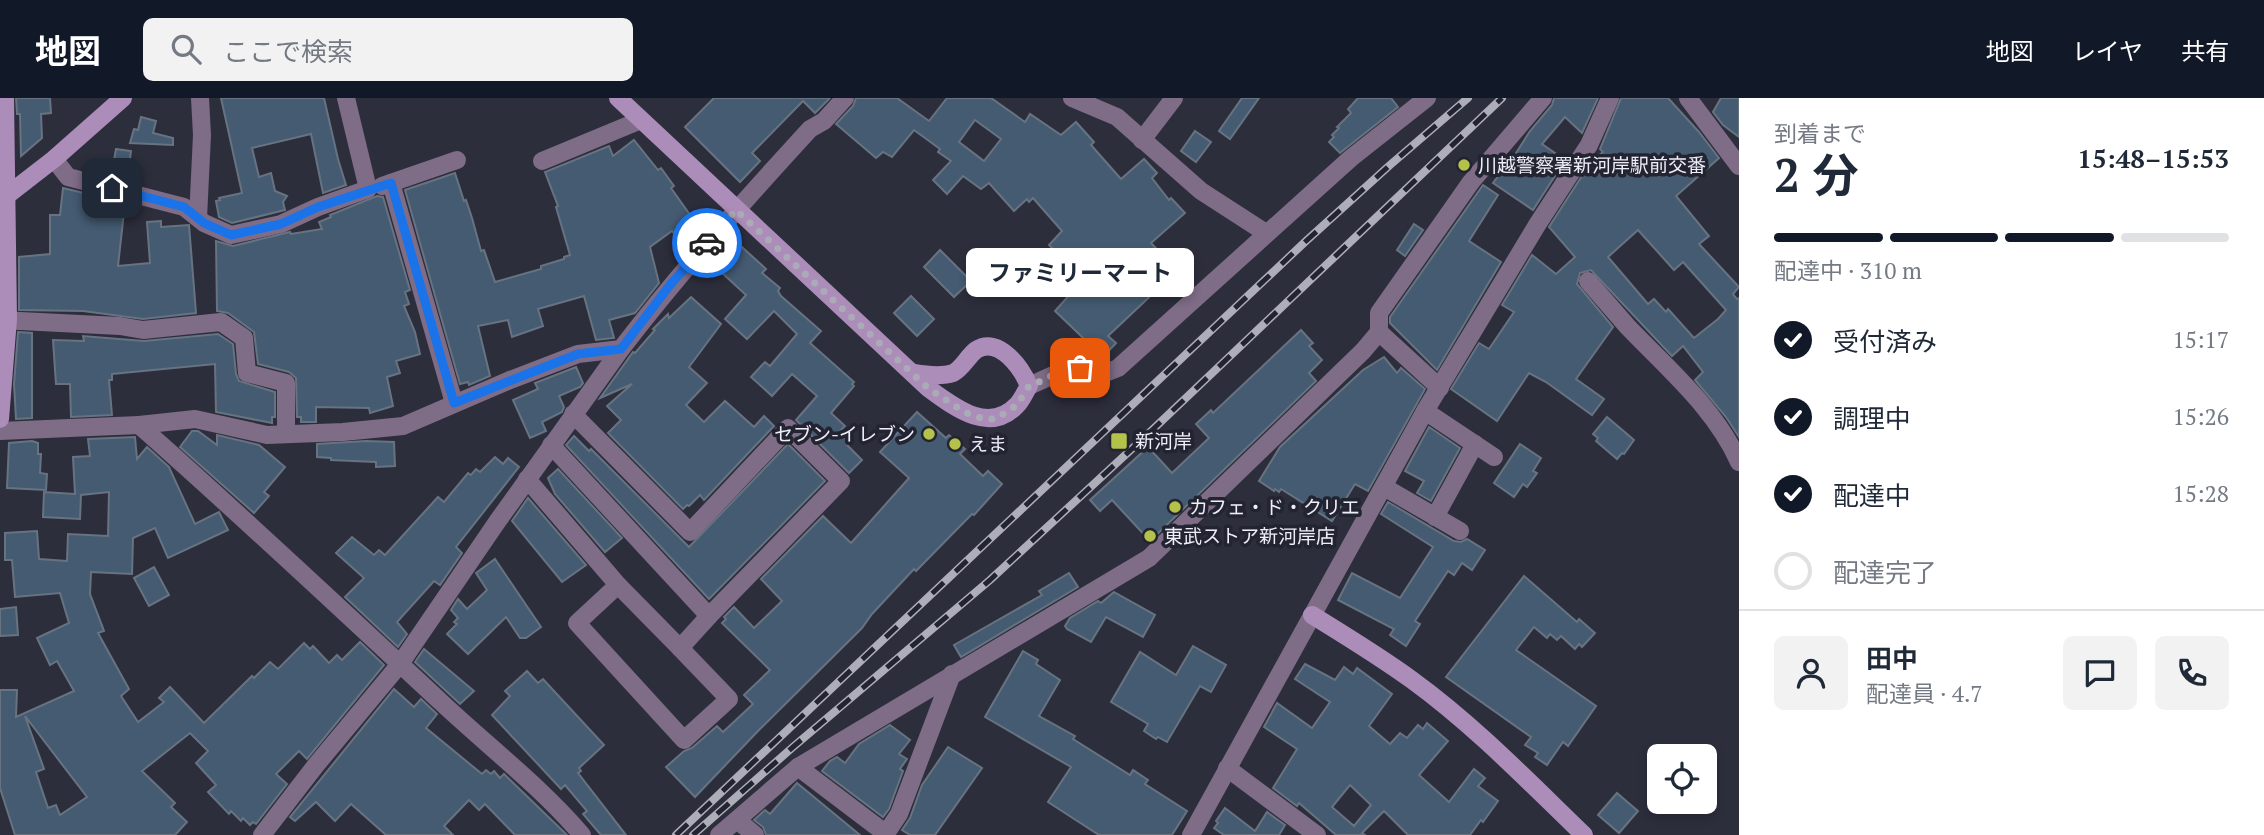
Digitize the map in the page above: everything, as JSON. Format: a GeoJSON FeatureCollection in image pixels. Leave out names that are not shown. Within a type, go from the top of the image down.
{"type":"FeatureCollection","features":[{"type":"Feature","properties":{"kind":"street"},"geometry":{"type":"LineString","coordinates":[[0,419],[4,319],[5,98]]}},
{"type":"Feature","properties":{"kind":"street"},"geometry":{"type":"LineString","coordinates":[[3,199],[54,159],[123,98]]}},
{"type":"Feature","properties":{"kind":"street"},"geometry":{"type":"LineString","coordinates":[[198,218],[202,135],[200,98]]}},
{"type":"Feature","properties":{"kind":"street"},"geometry":{"type":"LineString","coordinates":[[346,98],[368,189]]}},
{"type":"Feature","properties":{"kind":"street"},"geometry":{"type":"LineString","coordinates":[[618,98],[928,388],[964,412],[984,419],[996,419],[1017,405],[1029,386],[1071,367],[1103,374],[1112,372],[1417,101]]}},
{"type":"Feature","properties":{"kind":"street"},"geometry":{"type":"LineString","coordinates":[[262,835],[400,664],[573,414],[675,279],[810,129],[824,121],[845,98]]}},
{"type":"Feature","properties":{"kind":"street"},"geometry":{"type":"LineString","coordinates":[[1072,98],[1117,117],[1201,191],[1266,233]]}},
{"type":"Feature","properties":{"kind":"street"},"geometry":{"type":"LineString","coordinates":[[1142,140],[1174,98]]}},
{"type":"Feature","properties":{"kind":"street"},"geometry":{"type":"LineString","coordinates":[[719,835],[798,767],[1149,558],[1363,351],[1379,332],[1379,313],[1471,182],[1543,98]]}},
{"type":"Feature","properties":{"kind":"street"},"geometry":{"type":"LineString","coordinates":[[1191,835],[1424,411],[1589,145],[1610,98]]}},
{"type":"Feature","properties":{"kind":"street"},"geometry":{"type":"LineString","coordinates":[[1688,98],[1739,166]]}},
{"type":"Feature","properties":{"kind":"street"},"geometry":{"type":"LineString","coordinates":[[542,161],[641,120]]}},
{"type":"Feature","properties":{"kind":"street"},"geometry":{"type":"LineString","coordinates":[[54,159],[68,177],[184,207],[198,218],[231,235],[281,224],[318,207],[457,160]]}},
{"type":"Feature","properties":{"kind":"street"},"geometry":{"type":"LineString","coordinates":[[391,183],[454,403]]}},
{"type":"Feature","properties":{"kind":"street"},"geometry":{"type":"LineString","coordinates":[[1588,281],[1693,394],[1734,449],[1739,462]]}},
{"type":"Feature","properties":{"kind":"street"},"geometry":{"type":"LineString","coordinates":[[4,319],[50,324],[120,326],[143,330],[221,322],[244,338],[247,373],[286,383],[286,434]]}},
{"type":"Feature","properties":{"kind":"street"},"geometry":{"type":"LineString","coordinates":[[1379,332],[1440,388]]}},
{"type":"Feature","properties":{"kind":"street"},"geometry":{"type":"LineString","coordinates":[[915,373],[941,375],[955,372],[977,349],[986,346],[1008,355],[1022,370],[1029,386]]}},
{"type":"Feature","properties":{"kind":"street"},"geometry":{"type":"LineString","coordinates":[[0,431],[139,425],[195,419],[267,435],[403,426],[578,354],[621,349]]}},
{"type":"Feature","properties":{"kind":"street"},"geometry":{"type":"LineString","coordinates":[[1424,411],[1494,457]]}},
{"type":"Feature","properties":{"kind":"street"},"geometry":{"type":"LineString","coordinates":[[573,414],[690,533],[788,428],[841,481],[680,648]]}},
{"type":"Feature","properties":{"kind":"street"},"geometry":{"type":"LineString","coordinates":[[139,425],[527,777],[582,835]]}},
{"type":"Feature","properties":{"kind":"street"},"geometry":{"type":"LineString","coordinates":[[1435,517],[1475,444]]}},
{"type":"Feature","properties":{"kind":"street"},"geometry":{"type":"LineString","coordinates":[[551,445],[709,617]]}},
{"type":"Feature","properties":{"kind":"street"},"geometry":{"type":"LineString","coordinates":[[527,480],[618,585],[729,699],[684,740],[577,623],[618,585]]}},
{"type":"Feature","properties":{"kind":"street"},"geometry":{"type":"LineString","coordinates":[[1384,487],[1460,531]]}},
{"type":"Feature","properties":{"kind":"street"},"geometry":{"type":"LineString","coordinates":[[1312,615],[1414,681],[1469,727],[1584,835]]}},
{"type":"Feature","properties":{"kind":"street"},"geometry":{"type":"LineString","coordinates":[[798,767],[885,834],[899,814],[952,674]]}},
{"type":"Feature","properties":{"kind":"street"},"geometry":{"type":"LineString","coordinates":[[1227,768],[1317,835]]}},
{"type":"Feature","properties":{"kind":"street"},"geometry":{"type":"LineString","coordinates":[[737,820],[755,835]]}},
{"type":"Feature","properties":{"kind":"building"},"geometry":{"type":"Polygon","coordinates":[[[16,98],[50,98],[51,113],[41,114],[42,138],[21,156],[20,114],[17,114],[16,98]]]}},
{"type":"Feature","properties":{"kind":"building"},"geometry":{"type":"Polygon","coordinates":[[[221,98],[324,98],[346,185],[323,193],[311,134],[252,148],[259,177],[271,173],[275,191],[287,196],[283,202],[285,210],[232,223],[219,217],[216,201],[242,193],[221,98]]]}},
{"type":"Feature","properties":{"kind":"building"},"geometry":{"type":"Polygon","coordinates":[[[714,98],[830,98],[815,113],[803,101],[752,153],[760,161],[740,182],[685,127],[714,98]]]}},
{"type":"Feature","properties":{"kind":"building"},"geometry":{"type":"Polygon","coordinates":[[[856,98],[897,98],[929,121],[947,98],[991,98],[1025,122],[1030,114],[1061,135],[1076,122],[1094,142],[1091,145],[1121,179],[1144,159],[1157,173],[1152,178],[1169,200],[1171,198],[1185,213],[1151,243],[1177,271],[1108,336],[1116,343],[1103,357],[1055,311],[1083,280],[1049,245],[1062,231],[1033,198],[1029,202],[1027,199],[1014,211],[989,183],[981,189],[963,176],[947,194],[933,180],[951,161],[938,152],[940,149],[914,130],[892,157],[883,152],[876,158],[836,124],[853,106],[856,98]],[[975,120],[959,142],[984,161],[1001,139],[975,120]]]}},
{"type":"Feature","properties":{"kind":"building"},"geometry":{"type":"Polygon","coordinates":[[[1242,98],[1259,98],[1230,139],[1219,131],[1242,98]]]}},
{"type":"Feature","properties":{"kind":"building"},"geometry":{"type":"Polygon","coordinates":[[[1358,98],[1391,98],[1398,107],[1340,153],[1329,142],[1339,128],[1337,127],[1351,113],[1348,109],[1358,98]]]}},
{"type":"Feature","properties":{"kind":"building"},"geometry":{"type":"Polygon","coordinates":[[[1554,98],[1598,98],[1582,133],[1565,117],[1542,144],[1555,153],[1552,158],[1562,165],[1533,210],[1493,183],[1502,171],[1504,172],[1530,131],[1552,105],[1554,98]]]}},
{"type":"Feature","properties":{"kind":"building"},"geometry":{"type":"Polygon","coordinates":[[[1621,98],[1668,98],[1719,158],[1676,196],[1709,236],[1699,244],[1739,287],[1733,294],[1739,298],[1739,437],[1695,380],[1703,372],[1683,346],[1672,356],[1591,270],[1580,273],[1577,284],[1613,327],[1576,379],[1604,399],[1592,415],[1529,373],[1497,421],[1451,389],[1479,343],[1489,349],[1514,312],[1502,305],[1532,255],[1556,274],[1575,257],[1549,227],[1591,162],[1603,152],[1600,149],[1621,98]],[[1638,230],[1608,257],[1648,304],[1654,299],[1666,312],[1668,309],[1694,338],[1726,310],[1683,262],[1674,270],[1638,230]]]}},
{"type":"Feature","properties":{"kind":"building"},"geometry":{"type":"Polygon","coordinates":[[[1721,98],[1739,98],[1739,137],[1723,125],[1713,112],[1721,98]]]}},
{"type":"Feature","properties":{"kind":"building"},"geometry":{"type":"Polygon","coordinates":[[[141,117],[156,121],[153,133],[173,138],[173,145],[130,143],[134,129],[138,130],[141,117]]]}},
{"type":"Feature","properties":{"kind":"building"},"geometry":{"type":"Polygon","coordinates":[[[1195,131],[1211,142],[1196,162],[1181,151],[1195,131]]]}},
{"type":"Feature","properties":{"kind":"building"},"geometry":{"type":"Polygon","coordinates":[[[634,140],[658,170],[661,168],[674,186],[671,188],[698,226],[679,240],[672,231],[650,247],[659,283],[635,313],[609,320],[614,338],[596,340],[584,296],[538,309],[543,326],[512,337],[508,320],[478,326],[490,376],[469,385],[468,382],[460,384],[405,190],[455,173],[481,251],[484,250],[495,282],[541,269],[541,266],[570,255],[556,207],[558,206],[545,172],[609,146],[613,156],[634,140]]]}},
{"type":"Feature","properties":{"kind":"building"},"geometry":{"type":"Polygon","coordinates":[[[116,149],[131,151],[127,181],[111,176],[116,149]]]}},
{"type":"Feature","properties":{"kind":"building"},"geometry":{"type":"Polygon","coordinates":[[[1483,185],[1498,195],[1469,241],[1501,262],[1437,370],[1390,323],[1390,317],[1483,185]]]}},
{"type":"Feature","properties":{"kind":"building"},"geometry":{"type":"Polygon","coordinates":[[[63,188],[125,203],[118,266],[150,263],[147,222],[161,221],[161,227],[189,225],[196,313],[143,319],[83,311],[19,310],[19,257],[50,254],[50,215],[60,215],[63,188]]]}},
{"type":"Feature","properties":{"kind":"building"},"geometry":{"type":"Polygon","coordinates":[[[377,196],[383,197],[410,290],[405,292],[409,304],[404,306],[415,332],[420,354],[396,361],[400,373],[387,377],[393,406],[370,413],[369,408],[316,407],[316,422],[301,422],[301,417],[297,417],[296,378],[289,372],[258,364],[254,332],[228,313],[217,311],[216,241],[233,246],[290,232],[322,229],[319,222],[331,217],[330,215],[377,196]]]}},
{"type":"Feature","properties":{"kind":"building"},"geometry":{"type":"Polygon","coordinates":[[[1414,224],[1423,230],[1405,256],[1397,250],[1414,224]]]}},
{"type":"Feature","properties":{"kind":"building"},"geometry":{"type":"Polygon","coordinates":[[[731,237],[766,269],[762,273],[780,288],[778,291],[781,296],[821,331],[810,343],[854,382],[854,386],[831,413],[845,426],[839,432],[849,441],[846,444],[862,460],[849,473],[796,420],[817,396],[792,374],[772,396],[751,377],[765,362],[770,366],[797,334],[774,311],[747,339],[725,319],[746,295],[711,259],[731,237]]]}},
{"type":"Feature","properties":{"kind":"building"},"geometry":{"type":"Polygon","coordinates":[[[940,250],[971,281],[954,297],[924,267],[940,250]]]}},
{"type":"Feature","properties":{"kind":"building"},"geometry":{"type":"Polygon","coordinates":[[[911,296],[934,319],[917,336],[894,313],[911,296]]]}},
{"type":"Feature","properties":{"kind":"building"},"geometry":{"type":"Polygon","coordinates":[[[691,297],[721,324],[689,367],[707,383],[686,405],[704,422],[725,401],[754,427],[764,416],[774,426],[704,500],[700,495],[683,509],[608,433],[621,420],[607,406],[632,384],[600,398],[633,352],[635,353],[655,330],[653,329],[691,297]]]}},
{"type":"Feature","properties":{"kind":"building"},"geometry":{"type":"Polygon","coordinates":[[[1301,330],[1313,343],[1309,346],[1322,360],[1309,373],[1316,381],[1150,541],[1112,500],[1100,511],[1090,500],[1148,447],[1172,473],[1209,438],[1196,424],[1211,410],[1213,413],[1301,330]]]}},
{"type":"Feature","properties":{"kind":"building"},"geometry":{"type":"Polygon","coordinates":[[[18,332],[32,333],[32,418],[16,419],[14,384],[18,332]]]}},
{"type":"Feature","properties":{"kind":"building"},"geometry":{"type":"Polygon","coordinates":[[[218,334],[233,344],[239,381],[275,392],[275,417],[272,417],[272,423],[216,412],[215,364],[112,374],[112,380],[109,380],[112,415],[71,417],[70,384],[56,384],[53,340],[84,341],[83,336],[144,341],[218,334]]]}},
{"type":"Feature","properties":{"kind":"building"},"geometry":{"type":"Polygon","coordinates":[[[1384,357],[1397,373],[1401,368],[1425,389],[1368,491],[1355,484],[1332,521],[1281,489],[1279,492],[1275,489],[1274,491],[1259,481],[1280,447],[1363,370],[1384,357]]]}},
{"type":"Feature","properties":{"kind":"building"},"geometry":{"type":"Polygon","coordinates":[[[576,367],[583,383],[559,396],[564,407],[562,412],[542,422],[546,431],[530,438],[513,400],[538,389],[535,383],[576,367]]]}},
{"type":"Feature","properties":{"kind":"building"},"geometry":{"type":"Polygon","coordinates":[[[917,412],[946,438],[949,435],[965,449],[960,454],[983,476],[988,471],[1002,484],[974,515],[972,514],[916,571],[914,569],[862,628],[695,797],[666,767],[717,726],[723,732],[753,704],[744,695],[770,670],[722,623],[726,619],[724,617],[734,607],[754,628],[782,601],[761,579],[823,516],[851,543],[909,478],[880,452],[917,412]]]}},
{"type":"Feature","properties":{"kind":"building"},"geometry":{"type":"Polygon","coordinates":[[[1607,417],[1634,440],[1617,459],[1596,441],[1598,438],[1593,434],[1607,417]]]}},
{"type":"Feature","properties":{"kind":"building"},"geometry":{"type":"Polygon","coordinates":[[[1429,427],[1460,448],[1431,501],[1417,493],[1424,481],[1405,471],[1429,427]]]}},
{"type":"Feature","properties":{"kind":"building"},"geometry":{"type":"Polygon","coordinates":[[[192,431],[198,431],[217,445],[217,435],[259,445],[285,467],[264,492],[269,496],[254,513],[180,447],[192,431]]]}},
{"type":"Feature","properties":{"kind":"building"},"geometry":{"type":"Polygon","coordinates":[[[574,436],[589,451],[591,449],[689,547],[788,444],[825,481],[709,599],[566,445],[574,436]]]}},
{"type":"Feature","properties":{"kind":"building"},"geometry":{"type":"Polygon","coordinates":[[[135,437],[137,459],[147,447],[169,467],[195,524],[219,512],[228,530],[168,558],[155,528],[133,538],[132,574],[91,572],[90,594],[104,631],[98,633],[129,689],[121,696],[138,722],[164,702],[159,698],[170,687],[204,723],[252,676],[254,678],[270,662],[278,669],[304,643],[310,649],[313,646],[329,663],[337,655],[342,660],[360,642],[384,665],[307,759],[299,751],[276,774],[287,784],[256,824],[253,822],[250,825],[243,818],[241,821],[231,811],[229,814],[208,792],[216,785],[196,763],[208,751],[190,733],[142,771],[175,803],[171,807],[187,822],[175,835],[15,835],[0,788],[0,690],[17,690],[16,717],[74,691],[57,661],[50,665],[37,638],[69,623],[60,593],[15,597],[12,560],[5,560],[5,533],[37,531],[39,559],[67,561],[68,534],[108,536],[109,492],[81,495],[80,519],[43,517],[44,492],[75,494],[73,457],[90,456],[88,439],[135,437]],[[25,716],[44,769],[36,772],[48,808],[56,805],[60,815],[87,797],[25,716]]]}},
{"type":"Feature","properties":{"kind":"building"},"geometry":{"type":"Polygon","coordinates":[[[394,442],[395,466],[376,467],[376,462],[317,457],[317,444],[394,442]]]}},
{"type":"Feature","properties":{"kind":"building"},"geometry":{"type":"Polygon","coordinates":[[[9,443],[38,443],[38,454],[41,454],[40,473],[47,474],[46,490],[7,488],[9,443]]]}},
{"type":"Feature","properties":{"kind":"building"},"geometry":{"type":"Polygon","coordinates":[[[1520,444],[1541,458],[1533,471],[1537,473],[1527,487],[1523,484],[1514,497],[1494,483],[1520,444]]]}},
{"type":"Feature","properties":{"kind":"building"},"geometry":{"type":"Polygon","coordinates":[[[495,457],[503,464],[508,458],[519,467],[456,547],[462,553],[440,585],[434,581],[397,622],[407,634],[398,647],[345,597],[364,578],[336,553],[352,537],[374,555],[379,550],[385,555],[438,497],[444,502],[468,473],[471,475],[476,469],[480,472],[495,457]]]}},
{"type":"Feature","properties":{"kind":"building"},"geometry":{"type":"Polygon","coordinates":[[[558,469],[622,538],[605,552],[555,494],[548,478],[558,469]]]}},
{"type":"Feature","properties":{"kind":"building"},"geometry":{"type":"Polygon","coordinates":[[[528,498],[586,565],[562,582],[512,521],[528,498]]]}},
{"type":"Feature","properties":{"kind":"building"},"geometry":{"type":"Polygon","coordinates":[[[1388,502],[1454,541],[1467,539],[1485,550],[1472,570],[1462,563],[1454,575],[1448,571],[1415,621],[1420,624],[1406,646],[1390,635],[1394,629],[1338,600],[1352,573],[1400,598],[1433,547],[1381,514],[1388,502]]]}},
{"type":"Feature","properties":{"kind":"building"},"geometry":{"type":"Polygon","coordinates":[[[495,559],[541,627],[526,638],[520,638],[506,617],[468,654],[447,634],[457,624],[454,622],[458,618],[451,610],[458,599],[467,609],[487,590],[476,573],[495,559]]]}},
{"type":"Feature","properties":{"kind":"building"},"geometry":{"type":"Polygon","coordinates":[[[154,567],[169,595],[149,606],[134,578],[154,567]]]}},
{"type":"Feature","properties":{"kind":"building"},"geometry":{"type":"Polygon","coordinates":[[[1069,573],[1078,587],[961,657],[954,645],[1042,595],[1039,591],[1069,573]]]}},
{"type":"Feature","properties":{"kind":"building"},"geometry":{"type":"Polygon","coordinates":[[[1524,576],[1577,622],[1579,619],[1595,633],[1582,647],[1579,644],[1575,649],[1561,636],[1557,640],[1550,634],[1547,638],[1534,627],[1516,650],[1596,706],[1568,746],[1563,742],[1547,765],[1535,757],[1538,753],[1525,745],[1531,737],[1446,677],[1524,576]]]}},
{"type":"Feature","properties":{"kind":"building"},"geometry":{"type":"Polygon","coordinates":[[[1114,592],[1155,615],[1143,637],[1106,617],[1091,642],[1067,629],[1065,626],[1070,618],[1098,601],[1101,603],[1114,592]]]}},
{"type":"Feature","properties":{"kind":"building"},"geometry":{"type":"Polygon","coordinates":[[[16,607],[18,635],[0,636],[0,609],[16,607]]]}},
{"type":"Feature","properties":{"kind":"building"},"geometry":{"type":"Polygon","coordinates":[[[1193,646],[1226,665],[1211,692],[1200,686],[1167,742],[1158,737],[1156,739],[1144,731],[1148,724],[1111,702],[1140,652],[1176,675],[1193,646]]]}},
{"type":"Feature","properties":{"kind":"building"},"geometry":{"type":"Polygon","coordinates":[[[424,649],[474,691],[460,704],[415,662],[424,649]]]}},
{"type":"Feature","properties":{"kind":"building"},"geometry":{"type":"Polygon","coordinates":[[[1023,651],[1038,660],[1036,664],[1060,680],[1039,716],[1075,736],[1073,739],[1130,775],[1133,770],[1148,780],[1145,784],[1187,811],[1172,835],[1099,835],[1048,802],[1071,767],[985,717],[1023,651]]]}},
{"type":"Feature","properties":{"kind":"building"},"geometry":{"type":"Polygon","coordinates":[[[1305,664],[1335,680],[1344,667],[1353,674],[1357,668],[1392,694],[1369,726],[1390,744],[1400,733],[1407,738],[1418,725],[1423,729],[1427,723],[1448,741],[1419,775],[1449,802],[1474,769],[1485,778],[1478,786],[1498,801],[1470,835],[1408,835],[1384,811],[1362,833],[1365,835],[1336,835],[1299,803],[1297,806],[1273,788],[1297,749],[1264,727],[1277,703],[1312,728],[1330,702],[1295,679],[1305,664]],[[1350,785],[1332,807],[1354,826],[1371,805],[1350,785]]]}},
{"type":"Feature","properties":{"kind":"building"},"geometry":{"type":"Polygon","coordinates":[[[527,671],[538,683],[543,679],[604,745],[579,768],[581,771],[578,773],[626,835],[601,835],[583,814],[587,811],[565,785],[561,789],[492,715],[510,696],[505,691],[527,671]]]}},
{"type":"Feature","properties":{"kind":"building"},"geometry":{"type":"Polygon","coordinates":[[[394,689],[414,707],[421,699],[437,714],[426,728],[482,774],[486,770],[491,774],[494,771],[500,778],[504,774],[567,835],[515,835],[485,804],[479,810],[469,800],[444,826],[453,835],[386,835],[351,804],[335,821],[316,802],[295,821],[290,817],[394,689]]]}},
{"type":"Feature","properties":{"kind":"building"},"geometry":{"type":"Polygon","coordinates":[[[890,725],[910,740],[899,754],[907,759],[900,769],[903,771],[889,809],[883,817],[822,771],[837,757],[845,763],[859,744],[890,725]]]}},
{"type":"Feature","properties":{"kind":"building"},"geometry":{"type":"Polygon","coordinates":[[[948,747],[982,768],[935,835],[910,835],[902,830],[910,818],[922,785],[948,747]]]}},
{"type":"Feature","properties":{"kind":"building"},"geometry":{"type":"Polygon","coordinates":[[[797,783],[860,835],[766,835],[763,827],[754,820],[765,810],[770,814],[797,783]]]}},
{"type":"Feature","properties":{"kind":"building"},"geometry":{"type":"Polygon","coordinates":[[[1617,793],[1638,811],[1619,833],[1598,815],[1617,793]]]}},
{"type":"Feature","properties":{"kind":"building"},"geometry":{"type":"Polygon","coordinates":[[[1225,808],[1255,831],[1267,812],[1285,825],[1279,835],[1224,835],[1214,828],[1225,808]]]}},
{"type":"Feature","properties":{"kind":"railway"},"geometry":{"type":"LineString","coordinates":[[676,835],[1306,241],[1468,98]]}},
{"type":"Feature","properties":{"kind":"railway"},"geometry":{"type":"LineString","coordinates":[[693,835],[990,580],[1502,98]]}},
{"type":"Feature","properties":{"kind":"way so far"},"geometry":{"type":"LineString","coordinates":[[707,243],[736,210],[915,373],[928,388],[964,412],[984,419],[996,419],[1017,405],[1029,386],[1053,376],[1061,369],[1080,368]]}},
{"type":"Feature","properties":{"kind":"place","name":"川越警察署新河岸駅前交番"},"geometry":{"type":"Point","coordinates":[1464,165]}},
{"type":"Feature","properties":{"kind":"place","name":"ファミリーマート"},"geometry":{"type":"Point","coordinates":[1080,368]}},
{"type":"Feature","properties":{"kind":"place","name":"セブン-イレブン"},"geometry":{"type":"Point","coordinates":[929,434]}},
{"type":"Feature","properties":{"kind":"place","name":"新河岸"},"geometry":{"type":"Point","coordinates":[1119,441]}},
{"type":"Feature","properties":{"kind":"place","name":"えま"},"geometry":{"type":"Point","coordinates":[955,444]}},
{"type":"Feature","properties":{"kind":"place","name":"カフェ・ド・クリエ"},"geometry":{"type":"Point","coordinates":[1175,507]}},
{"type":"Feature","properties":{"kind":"place","name":"東武ストア新河岸店"},"geometry":{"type":"Point","coordinates":[1150,536]}},
{"type":"Feature","properties":{"kind":"route"},"geometry":{"type":"LineString","coordinates":[[112,188],[184,207],[204,223],[231,235],[281,224],[318,207],[391,183],[454,403],[578,354],[621,349],[670,285],[707,243]]}}]}
